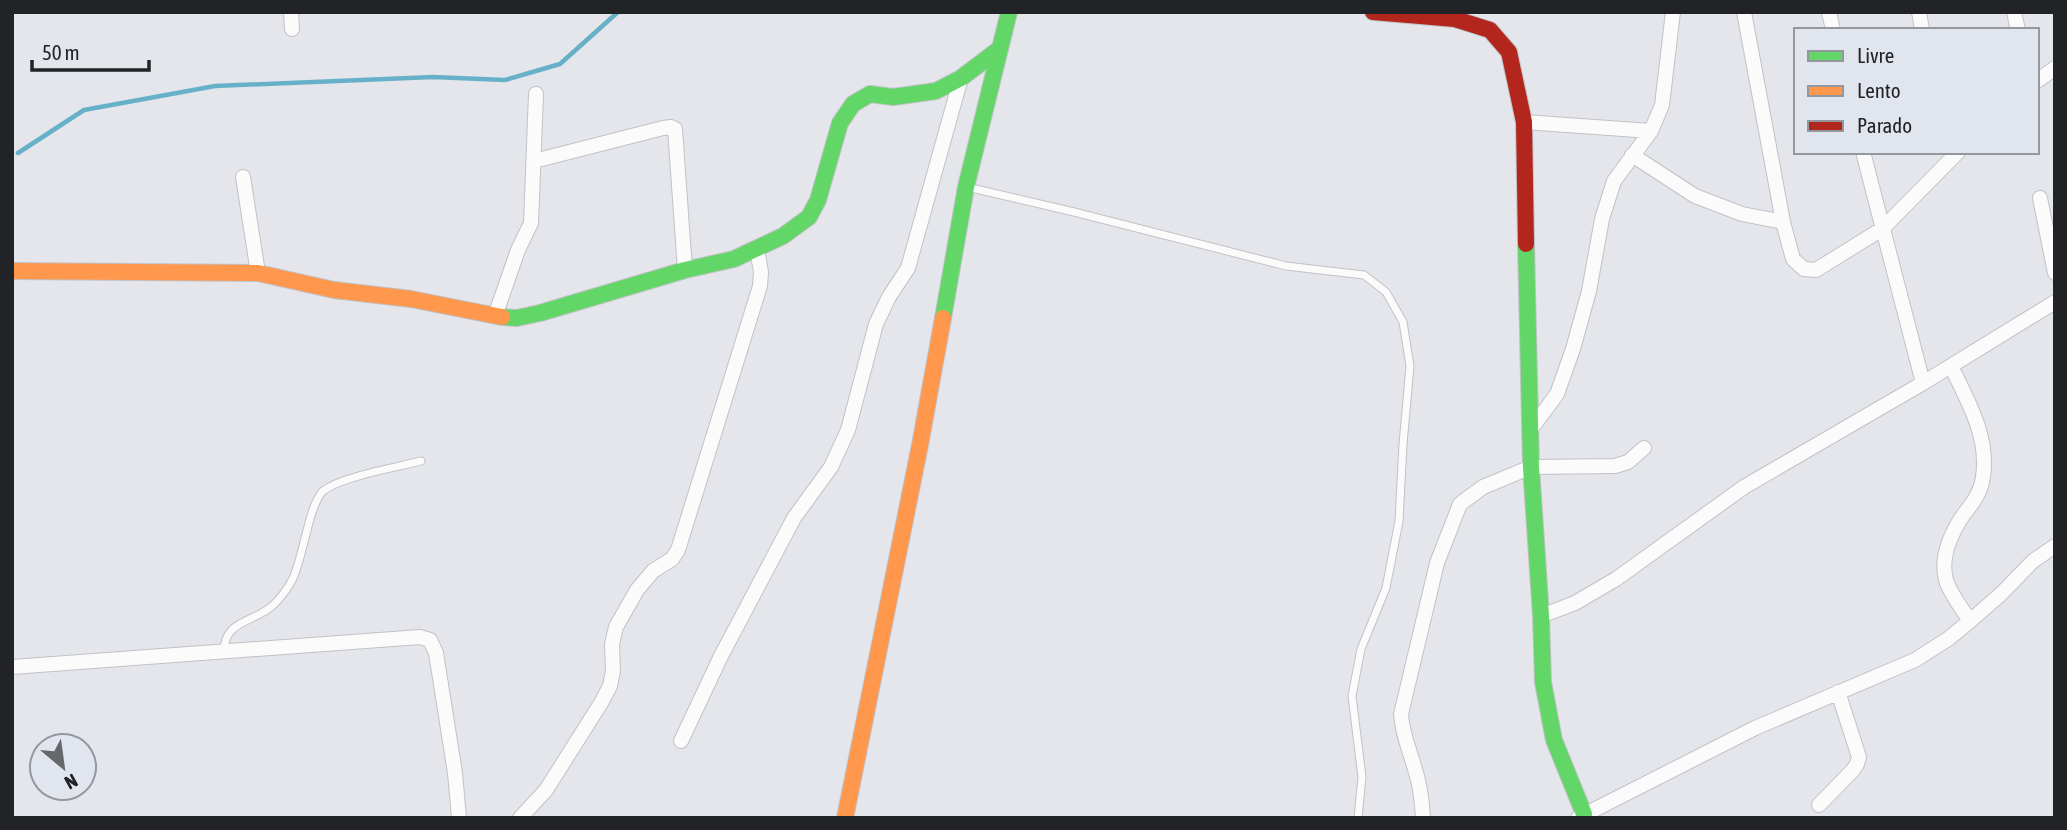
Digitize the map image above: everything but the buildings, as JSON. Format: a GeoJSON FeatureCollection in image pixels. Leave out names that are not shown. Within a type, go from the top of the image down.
{"type":"FeatureCollection","features":[{"type":"Feature","properties":{"kind":"street"},"geometry":{"type":"LineString","coordinates":[[291,12],[292,29]]}},
{"type":"Feature","properties":{"kind":"street"},"geometry":{"type":"LineString","coordinates":[[845,818],[920,445],[966,187],[1009,12]]}},
{"type":"Feature","properties":{"kind":"street"},"geometry":{"type":"LineString","coordinates":[[1373,12],[1459,16],[1490,30],[1509,52],[1524,122],[1531,467],[1541,616],[1542,682],[1554,740],[1581,816],[1755,728],[1915,660],[1948,639],[2001,594],[2033,561],[2055,546]]}},
{"type":"Feature","properties":{"kind":"street"},"geometry":{"type":"LineString","coordinates":[[1531,429],[1557,394],[1577,337],[1589,291],[1602,219],[1614,181],[1651,131],[1662,105],[1673,12]]}},
{"type":"Feature","properties":{"kind":"street"},"geometry":{"type":"LineString","coordinates":[[1744,12],[1783,222],[1793,259],[1804,269],[1816,270],[1882,229],[1952,155]]}},
{"type":"Feature","properties":{"kind":"street"},"geometry":{"type":"LineString","coordinates":[[12,271],[258,273],[334,290],[411,299],[495,316],[517,318],[540,313],[734,259],[783,236],[809,218],[818,200],[840,122],[853,104],[870,94],[893,97],[936,91],[961,78],[998,50]]}},
{"type":"Feature","properties":{"kind":"street"},"geometry":{"type":"LineString","coordinates":[[2039,80],[2055,68]]}},
{"type":"Feature","properties":{"kind":"street"},"geometry":{"type":"LineString","coordinates":[[681,741],[721,656],[794,518],[831,467],[848,430],[876,324],[908,268],[961,78]]}},
{"type":"Feature","properties":{"kind":"street"},"geometry":{"type":"LineString","coordinates":[[495,316],[518,250],[531,223],[536,94]]}},
{"type":"Feature","properties":{"kind":"street"},"geometry":{"type":"LineString","coordinates":[[1524,122],[1651,131]]}},
{"type":"Feature","properties":{"kind":"street"},"geometry":{"type":"LineString","coordinates":[[534,161],[663,128],[675,129],[685,271]]}},
{"type":"Feature","properties":{"kind":"street"},"geometry":{"type":"LineString","coordinates":[[1863,154],[1923,383]]}},
{"type":"Feature","properties":{"kind":"street"},"geometry":{"type":"LineString","coordinates":[[1632,155],[1695,196],[1742,214],[1783,222]]}},
{"type":"Feature","properties":{"kind":"street"},"geometry":{"type":"LineString","coordinates":[[243,177],[258,273]]}},
{"type":"Feature","properties":{"kind":"street"},"geometry":{"type":"LineString","coordinates":[[2040,198],[2055,273]]}},
{"type":"Feature","properties":{"kind":"street"},"geometry":{"type":"LineString","coordinates":[[520,818],[546,790],[601,703],[610,685],[613,671],[612,644],[617,627],[637,590],[653,571],[672,559],[678,550],[760,286],[761,272],[757,249]]}},
{"type":"Feature","properties":{"kind":"street"},"geometry":{"type":"LineString","coordinates":[[1541,616],[1575,603],[1616,579],[1744,487],[1923,383],[2055,302]]}},
{"type":"Feature","properties":{"kind":"street"},"geometry":{"type":"LineString","coordinates":[[1951,366],[1980,427],[1984,449],[1983,478],[1978,496],[1950,538],[1944,559],[1946,581],[1970,621]]}},
{"type":"Feature","properties":{"kind":"street"},"geometry":{"type":"LineString","coordinates":[[1423,818],[1417,774],[1402,729],[1401,714],[1437,563],[1460,504],[1483,487],[1531,467],[1615,466],[1628,462],[1644,448]]}},
{"type":"Feature","properties":{"kind":"street"},"geometry":{"type":"LineString","coordinates":[[12,667],[420,637],[430,640],[436,653],[455,773],[459,818]]}},
{"type":"Feature","properties":{"kind":"street"},"geometry":{"type":"LineString","coordinates":[[1819,805],[1853,770],[1859,757],[1838,692]]}},
{"type":"Feature","properties":{"kind":"lane"},"geometry":{"type":"LineString","coordinates":[[966,187],[1286,266],[1364,275],[1385,292],[1403,322],[1410,366],[1399,521],[1386,588],[1361,649],[1352,696],[1362,776],[1358,818]]}},
{"type":"Feature","properties":{"kind":"lane"},"geometry":{"type":"LineString","coordinates":[[224,652],[224,640],[231,629],[272,606],[291,582],[314,508],[322,492],[340,482],[421,461]]}},
{"type":"Feature","properties":{"kind":"waterway"},"geometry":{"type":"LineString","coordinates":[[18,153],[84,110],[215,86],[433,77],[505,80],[560,64],[618,12]]}},
{"type":"Feature","properties":{"kind":"traffic: fast"},"geometry":{"type":"LineString","coordinates":[[943,318],[966,187],[1009,12]]}},
{"type":"Feature","properties":{"kind":"traffic: fast"},"geometry":{"type":"LineString","coordinates":[[502,317],[517,318],[540,313],[685,270],[734,259],[783,236],[809,217],[818,200],[840,123],[853,104],[870,94],[893,97],[936,91],[961,78],[998,50]]}},
{"type":"Feature","properties":{"kind":"traffic: fast"},"geometry":{"type":"LineString","coordinates":[[1526,244],[1531,467],[1543,682],[1554,740],[1584,814]]}},
{"type":"Feature","properties":{"kind":"traffic: slow"},"geometry":{"type":"LineString","coordinates":[[12,271],[258,273],[334,290],[411,299],[502,317]]}},
{"type":"Feature","properties":{"kind":"traffic: slow"},"geometry":{"type":"LineString","coordinates":[[845,818],[943,318]]}},
{"type":"Feature","properties":{"kind":"traffic: jam"},"geometry":{"type":"LineString","coordinates":[[1373,12],[1455,19],[1490,30],[1509,52],[1524,122],[1526,244]]}}]}
